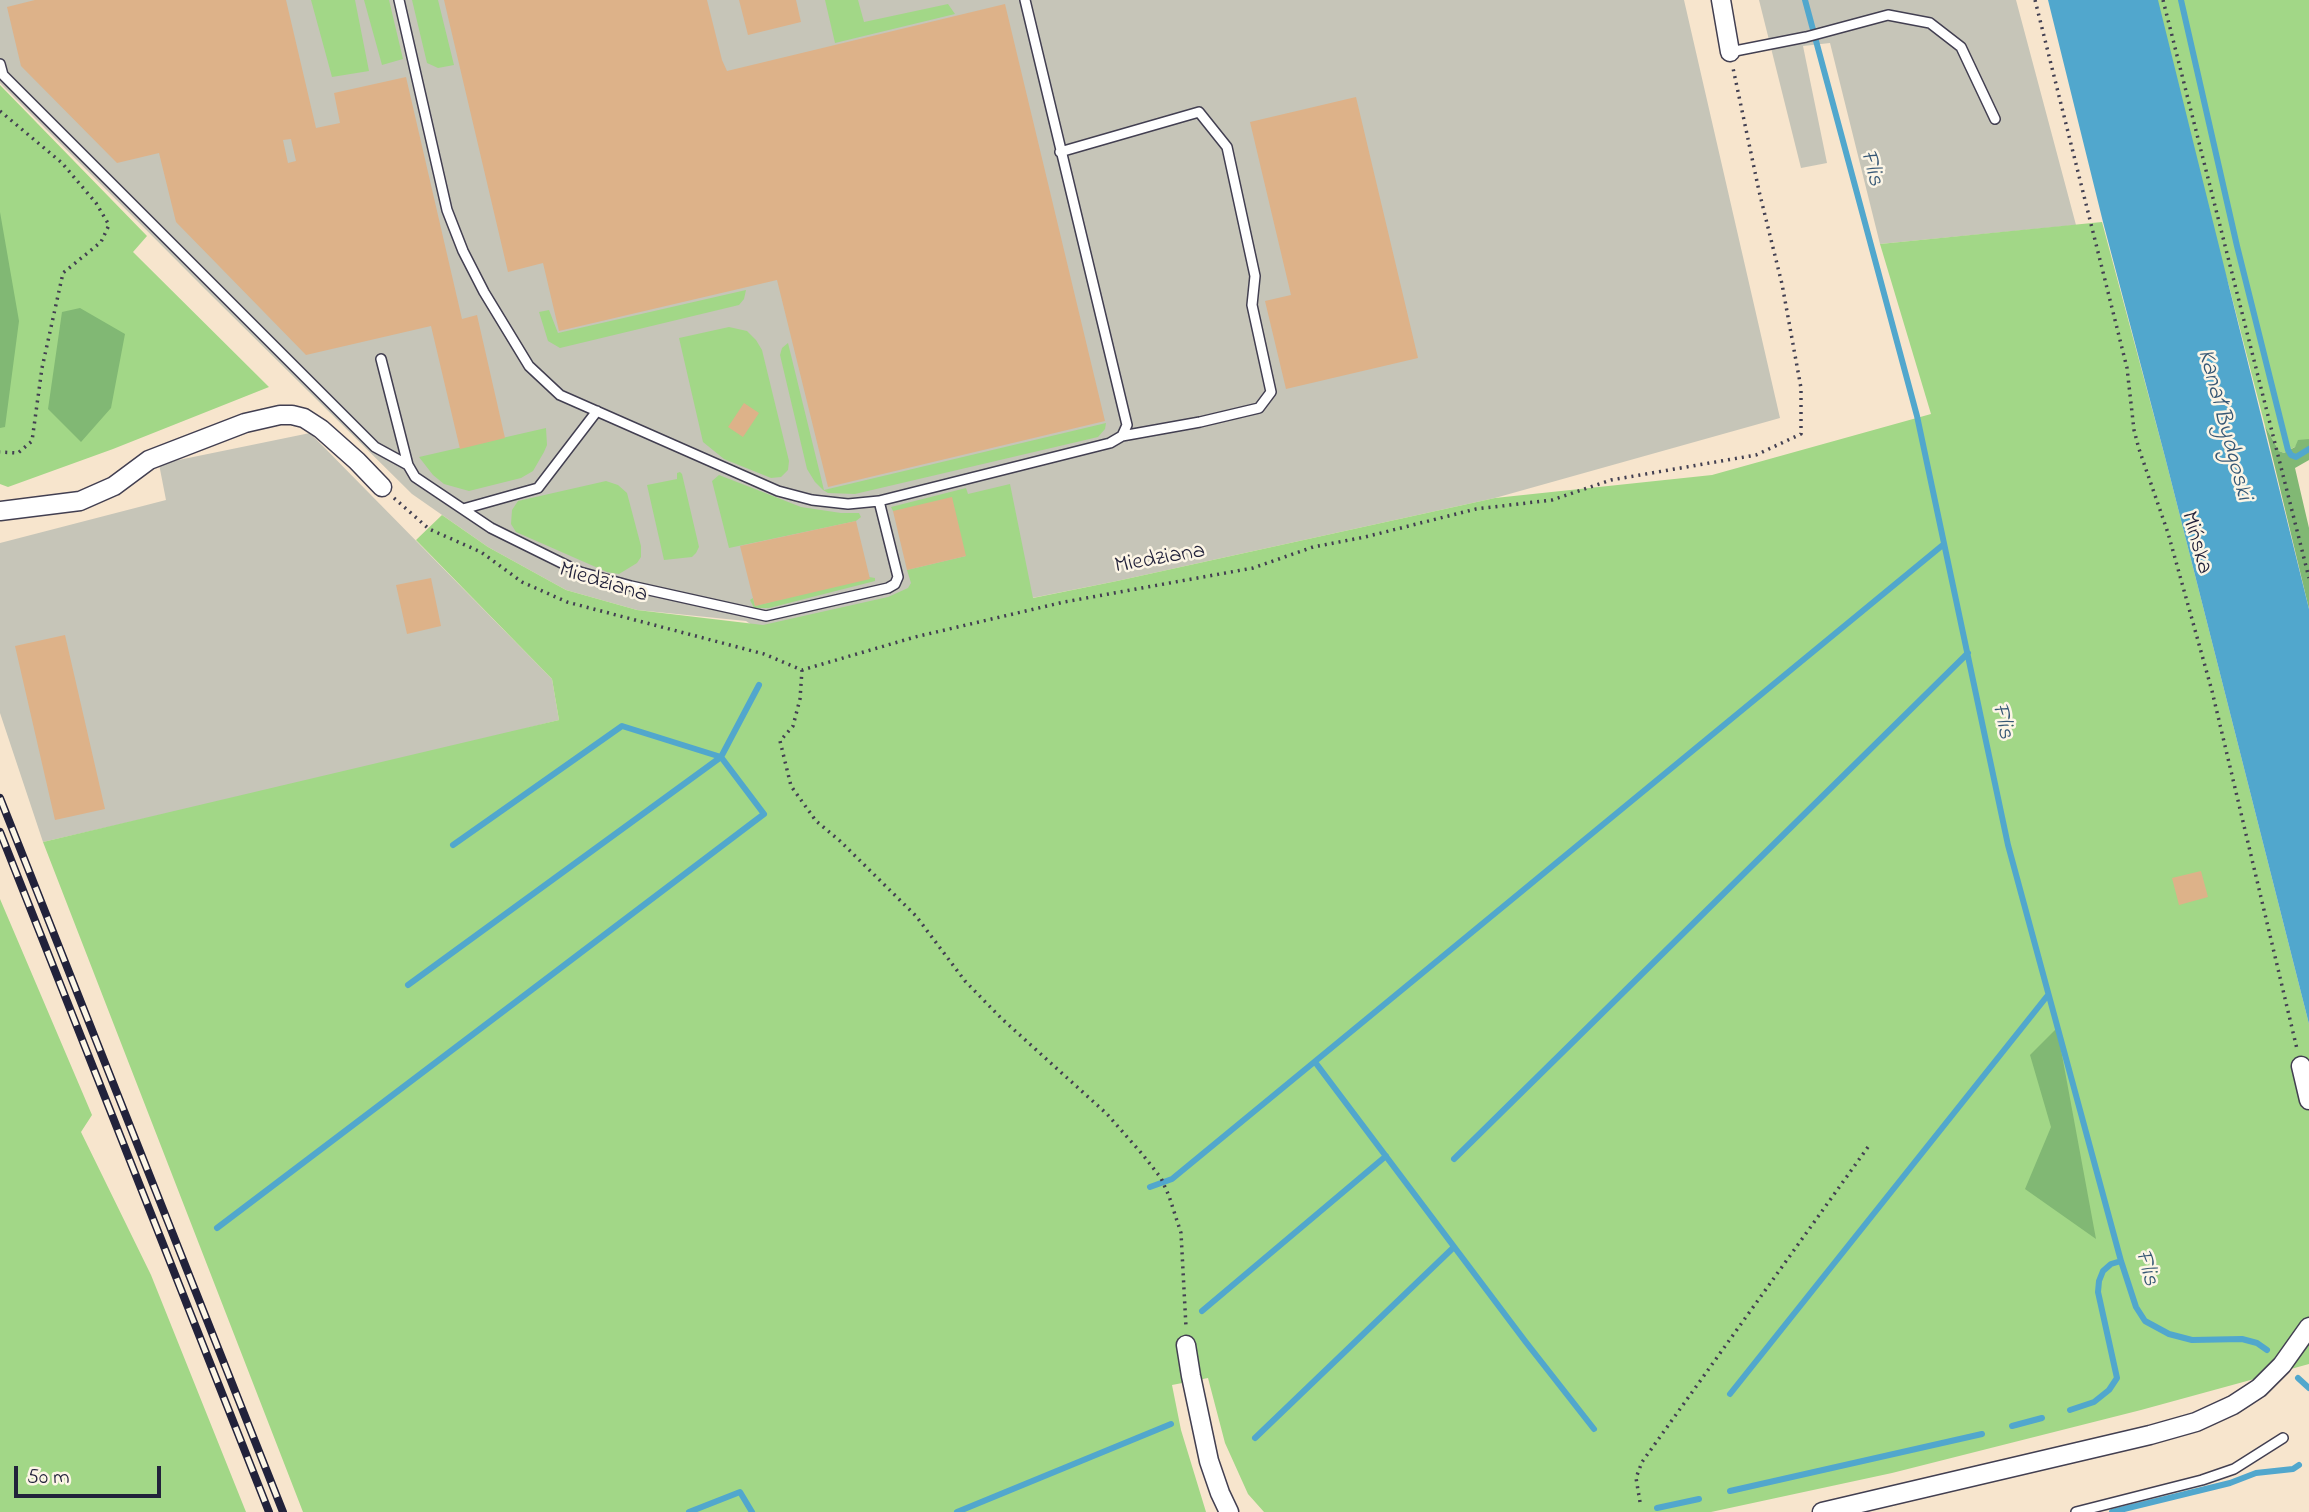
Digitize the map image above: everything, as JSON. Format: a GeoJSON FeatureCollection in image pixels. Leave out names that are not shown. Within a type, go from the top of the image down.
{"type":"FeatureCollection","features":[{"type":"Feature","properties":{"kind":"street"},"geometry":{"type":"LineString","coordinates":[[1721,0],[1730,52]]}},
{"type":"Feature","properties":{"kind":"street"},"geometry":{"type":"LineString","coordinates":[[0,511],[80,501],[114,486],[149,460],[245,423],[280,415],[304,418],[321,429],[382,487]]}},
{"type":"Feature","properties":{"kind":"street"},"geometry":{"type":"LineString","coordinates":[[2301,1066],[2309,1100]]}},
{"type":"Feature","properties":{"kind":"street"},"geometry":{"type":"LineString","coordinates":[[1822,1512],[2196,1422],[2233,1405],[2259,1388],[2307,1334]]}},
{"type":"Feature","properties":{"kind":"street"},"geometry":{"type":"LineString","coordinates":[[1186,1346],[1209,1461],[1229,1512]]}},
{"type":"Feature","properties":{"kind":"lane"},"geometry":{"type":"LineString","coordinates":[[399,0],[447,210],[463,251],[484,292],[528,366],[560,395],[778,491],[812,500],[848,504],[879,501],[1110,443],[1122,436],[1259,408],[1271,392],[1252,305],[1255,276],[1227,147],[1217,132],[1199,112],[1060,152]]}},
{"type":"Feature","properties":{"kind":"lane"},"geometry":{"type":"LineString","coordinates":[[1025,0],[1126,425],[1122,436]]}},
{"type":"Feature","properties":{"kind":"lane"},"geometry":{"type":"LineString","coordinates":[[1730,52],[1806,37],[1888,15],[1930,23],[1961,47],[1995,119]]}},
{"type":"Feature","properties":{"kind":"lane"},"geometry":{"type":"LineString","coordinates":[[0,64],[3,75],[375,447],[408,465]]}},
{"type":"Feature","properties":{"kind":"lane"},"geometry":{"type":"LineString","coordinates":[[381,359],[408,465],[415,477],[491,528],[580,572],[766,616],[888,589],[895,584],[898,577],[879,501]]}},
{"type":"Feature","properties":{"kind":"lane"},"geometry":{"type":"LineString","coordinates":[[463,509],[538,488],[597,411]]}},
{"type":"Feature","properties":{"kind":"lane"},"geometry":{"type":"LineString","coordinates":[[2076,1512],[2202,1480],[2234,1469],[2283,1438]]}},
{"type":"Feature","properties":{"kind":"path","name":"Mińska"},"geometry":{"type":"LineString","coordinates":[[2035,0],[2127,368],[2134,429],[2168,533],[2211,691],[2301,1066]]}},
{"type":"Feature","properties":{"kind":"path"},"geometry":{"type":"LineString","coordinates":[[2163,0],[2309,578]]}},
{"type":"Feature","properties":{"kind":"path","name":"Miedziana"},"geometry":{"type":"LineString","coordinates":[[382,487],[429,529],[481,552],[522,582],[567,603],[764,654],[802,670],[915,637],[1064,602],[1253,568],[1313,547],[1476,509],[1552,500],[1611,480],[1756,455],[1801,434],[1801,388],[1784,297],[1730,52]]}},
{"type":"Feature","properties":{"kind":"path"},"geometry":{"type":"LineString","coordinates":[[0,111],[62,163],[96,203],[109,225],[101,242],[63,273],[43,368],[32,441],[18,453],[0,452]]}},
{"type":"Feature","properties":{"kind":"path"},"geometry":{"type":"LineString","coordinates":[[802,670],[800,699],[793,726],[780,741],[791,786],[816,821],[841,841],[916,916],[965,981],[1107,1114],[1161,1178],[1181,1233],[1186,1346]]}},
{"type":"Feature","properties":{"kind":"path"},"geometry":{"type":"LineString","coordinates":[[1640,1502],[1636,1478],[1642,1462],[1868,1147]]}},
{"type":"Feature","properties":{"kind":"shaded area"},"geometry":{"type":"Polygon","coordinates":[[[0,0],[1684,0],[1780,418],[1495,498],[1032,598],[762,632],[746,621],[637,610],[566,590],[488,547],[412,494],[0,83],[0,0]]]}},
{"type":"Feature","properties":{"kind":"shaded area"},"geometry":{"type":"Polygon","coordinates":[[[1759,0],[2016,0],[2076,225],[1880,244],[1830,43],[1803,46],[1827,163],[1801,168],[1759,0]]]}},
{"type":"Feature","properties":{"kind":"shaded area"},"geometry":{"type":"Polygon","coordinates":[[[310,433],[552,679],[559,720],[421,755],[43,842],[0,713],[0,543],[166,500],[159,464],[310,433]]]}},
{"type":"Feature","properties":{"kind":"green space"},"geometry":{"type":"Polygon","coordinates":[[[311,0],[355,0],[369,71],[332,77],[311,0]]]}},
{"type":"Feature","properties":{"kind":"green space"},"geometry":{"type":"Polygon","coordinates":[[[364,0],[389,0],[403,59],[382,65],[364,0]]]}},
{"type":"Feature","properties":{"kind":"green space"},"geometry":{"type":"Polygon","coordinates":[[[412,0],[438,0],[454,65],[438,68],[427,63],[412,0]]]}},
{"type":"Feature","properties":{"kind":"green space"},"geometry":{"type":"Polygon","coordinates":[[[825,0],[858,0],[864,22],[948,4],[955,14],[835,43],[825,0]]]}},
{"type":"Feature","properties":{"kind":"green space"},"geometry":{"type":"Polygon","coordinates":[[[2142,0],[2309,0],[2309,439],[2284,453],[2279,451],[2265,426],[2229,286],[2142,0]]]}},
{"type":"Feature","properties":{"kind":"green space"},"geometry":{"type":"Polygon","coordinates":[[[0,85],[147,236],[133,252],[269,387],[8,487],[0,484],[0,85]]]}},
{"type":"Feature","properties":{"kind":"green space"},"geometry":{"type":"Polygon","coordinates":[[[0,212],[19,321],[5,427],[0,428],[0,212]]]}},
{"type":"Feature","properties":{"kind":"green space"},"geometry":{"type":"Polygon","coordinates":[[[2102,222],[2165,457],[2309,1024],[2309,1364],[1892,1473],[1711,1512],[1264,1512],[1248,1494],[1225,1443],[1208,1378],[1172,1385],[1181,1430],[1206,1512],[303,1512],[43,842],[559,720],[552,679],[416,540],[442,515],[488,547],[566,590],[637,610],[763,625],[888,597],[908,588],[911,583],[907,570],[966,556],[893,511],[891,507],[966,488],[968,494],[1010,484],[1033,598],[1495,498],[1712,475],[1931,414],[1880,244],[2102,222]]]}},
{"type":"Feature","properties":{"kind":"green space"},"geometry":{"type":"Polygon","coordinates":[[[746,290],[739,305],[560,348],[548,341],[539,312],[549,310],[558,333],[746,290]]]}},
{"type":"Feature","properties":{"kind":"green space"},"geometry":{"type":"Polygon","coordinates":[[[80,308],[125,334],[111,408],[81,442],[48,409],[62,312],[80,308]]]}},
{"type":"Feature","properties":{"kind":"green space"},"geometry":{"type":"Polygon","coordinates":[[[729,327],[747,331],[762,350],[789,461],[788,470],[781,477],[771,478],[724,459],[703,442],[679,338],[729,327]]]}},
{"type":"Feature","properties":{"kind":"green space"},"geometry":{"type":"Polygon","coordinates":[[[788,343],[824,490],[1106,423],[1105,429],[1098,437],[855,494],[828,493],[823,490],[815,482],[807,469],[780,355],[782,348],[788,343]]]}},
{"type":"Feature","properties":{"kind":"green space"},"geometry":{"type":"Polygon","coordinates":[[[2265,426],[2279,451],[2284,453],[2295,447],[2298,440],[2309,439],[2309,460],[2295,468],[2309,528],[2309,609],[2265,426]]]}},
{"type":"Feature","properties":{"kind":"green space"},"geometry":{"type":"Polygon","coordinates":[[[546,428],[547,445],[533,471],[521,478],[469,491],[444,484],[419,457],[546,428]]]}},
{"type":"Feature","properties":{"kind":"green space"},"geometry":{"type":"Polygon","coordinates":[[[680,472],[699,547],[692,557],[664,560],[647,485],[677,479],[677,473],[680,472]]]}},
{"type":"Feature","properties":{"kind":"green space"},"geometry":{"type":"Polygon","coordinates":[[[719,475],[801,507],[859,513],[861,517],[856,521],[729,548],[712,481],[719,475]]]}},
{"type":"Feature","properties":{"kind":"green space"},"geometry":{"type":"Polygon","coordinates":[[[606,481],[618,485],[627,493],[641,546],[641,557],[637,563],[619,574],[607,572],[516,532],[511,524],[512,510],[518,501],[606,481]]]}},
{"type":"Feature","properties":{"kind":"green space"},"geometry":{"type":"Polygon","coordinates":[[[869,577],[875,578],[875,581],[769,608],[754,608],[750,600],[753,598],[755,606],[869,577]]]}},
{"type":"Feature","properties":{"kind":"green space"},"geometry":{"type":"Polygon","coordinates":[[[0,899],[92,1115],[81,1132],[151,1275],[246,1512],[0,1512],[0,899]]]}},
{"type":"Feature","properties":{"kind":"green space"},"geometry":{"type":"Polygon","coordinates":[[[2057,1028],[2096,1239],[2025,1189],[2051,1127],[2030,1055],[2057,1028]]]}},
{"type":"Feature","properties":{"kind":"water","name":"Kanał Bydgoski"},"geometry":{"type":"Polygon","coordinates":[[[2048,0],[2158,0],[2309,609],[2309,1024],[2103,222],[2048,0]]]}},
{"type":"Feature","properties":{"kind":"building"},"geometry":{"type":"Polygon","coordinates":[[[35,0],[286,0],[316,128],[340,123],[334,93],[406,77],[462,319],[477,315],[505,438],[460,449],[431,326],[306,355],[176,222],[159,153],[117,163],[21,66],[7,7],[35,0]],[[291,139],[283,140],[288,163],[296,161],[291,139]]]}},
{"type":"Feature","properties":{"kind":"building"},"geometry":{"type":"Polygon","coordinates":[[[444,0],[707,0],[727,71],[1005,4],[1105,421],[828,487],[777,280],[559,331],[543,263],[508,272],[444,0]]]}},
{"type":"Feature","properties":{"kind":"building"},"geometry":{"type":"Polygon","coordinates":[[[739,0],[796,0],[801,22],[748,35],[739,0]]]}},
{"type":"Feature","properties":{"kind":"building"},"geometry":{"type":"Polygon","coordinates":[[[1356,97],[1418,358],[1286,389],[1265,301],[1291,295],[1250,122],[1356,97]]]}},
{"type":"Feature","properties":{"kind":"building"},"geometry":{"type":"Polygon","coordinates":[[[744,403],[759,413],[743,437],[728,427],[744,403]]]}},
{"type":"Feature","properties":{"kind":"building"},"geometry":{"type":"Polygon","coordinates":[[[952,497],[966,556],[907,570],[893,511],[952,497]]]}},
{"type":"Feature","properties":{"kind":"building"},"geometry":{"type":"Polygon","coordinates":[[[856,521],[870,579],[755,606],[740,546],[856,521]]]}},
{"type":"Feature","properties":{"kind":"building"},"geometry":{"type":"Polygon","coordinates":[[[431,578],[441,626],[407,634],[396,585],[431,578]]]}},
{"type":"Feature","properties":{"kind":"building"},"geometry":{"type":"Polygon","coordinates":[[[65,635],[105,809],[55,820],[15,646],[65,635]]]}},
{"type":"Feature","properties":{"kind":"building"},"geometry":{"type":"Polygon","coordinates":[[[2201,871],[2208,897],[2179,905],[2172,878],[2201,871]]]}},
{"type":"Feature","properties":{"kind":"waterway","name":"Flis"},"geometry":{"type":"LineString","coordinates":[[1805,0],[1917,416],[2008,845],[2121,1261],[2136,1307],[2145,1321],[2169,1334],[2192,1340],[2242,1339],[2257,1343],[2267,1350]]}},
{"type":"Feature","properties":{"kind":"waterway"},"geometry":{"type":"LineString","coordinates":[[2181,0],[2237,246],[2288,450],[2296,457],[2309,449]]}},
{"type":"Feature","properties":{"kind":"waterway"},"geometry":{"type":"LineString","coordinates":[[1150,1187],[1172,1179],[1944,544]]}},
{"type":"Feature","properties":{"kind":"waterway"},"geometry":{"type":"LineString","coordinates":[[1454,1159],[1968,653]]}},
{"type":"Feature","properties":{"kind":"waterway"},"geometry":{"type":"LineString","coordinates":[[217,1228],[764,814],[721,757],[759,685]]}},
{"type":"Feature","properties":{"kind":"waterway"},"geometry":{"type":"LineString","coordinates":[[453,845],[622,726],[721,757]]}},
{"type":"Feature","properties":{"kind":"waterway"},"geometry":{"type":"LineString","coordinates":[[408,985],[721,757]]}},
{"type":"Feature","properties":{"kind":"waterway"},"geometry":{"type":"LineString","coordinates":[[1730,1394],[2048,995]]}},
{"type":"Feature","properties":{"kind":"waterway"},"geometry":{"type":"LineString","coordinates":[[1315,1062],[1594,1429]]}},
{"type":"Feature","properties":{"kind":"waterway"},"geometry":{"type":"LineString","coordinates":[[1202,1311],[1386,1156]]}},
{"type":"Feature","properties":{"kind":"waterway"},"geometry":{"type":"LineString","coordinates":[[1255,1438],[1454,1247]]}},
{"type":"Feature","properties":{"kind":"waterway"},"geometry":{"type":"LineString","coordinates":[[2070,1410],[2094,1402],[2109,1390],[2117,1378],[2098,1292],[2103,1271],[2111,1264],[2121,1261]]}},
{"type":"Feature","properties":{"kind":"waterway","name":"Flis"},"geometry":{"type":"LineString","coordinates":[[2298,1378],[2309,1388]]}},
{"type":"Feature","properties":{"kind":"waterway"},"geometry":{"type":"LineString","coordinates":[[2012,1426],[2042,1418]]}},
{"type":"Feature","properties":{"kind":"waterway"},"geometry":{"type":"LineString","coordinates":[[957,1512],[1171,1424]]}},
{"type":"Feature","properties":{"kind":"waterway"},"geometry":{"type":"LineString","coordinates":[[1730,1491],[1982,1434]]}},
{"type":"Feature","properties":{"kind":"waterway"},"geometry":{"type":"LineString","coordinates":[[2112,1512],[2230,1483],[2256,1473],[2293,1469],[2299,1465]]}},
{"type":"Feature","properties":{"kind":"waterway"},"geometry":{"type":"LineString","coordinates":[[689,1512],[740,1492],[752,1512]]}},
{"type":"Feature","properties":{"kind":"waterway"},"geometry":{"type":"LineString","coordinates":[[1657,1508],[1699,1499]]}},
{"type":"Feature","properties":{"kind":"railway"},"geometry":{"type":"LineString","coordinates":[[0,798],[283,1512]]}},
{"type":"Feature","properties":{"kind":"railway"},"geometry":{"type":"LineString","coordinates":[[0,832],[269,1512]]}}]}
